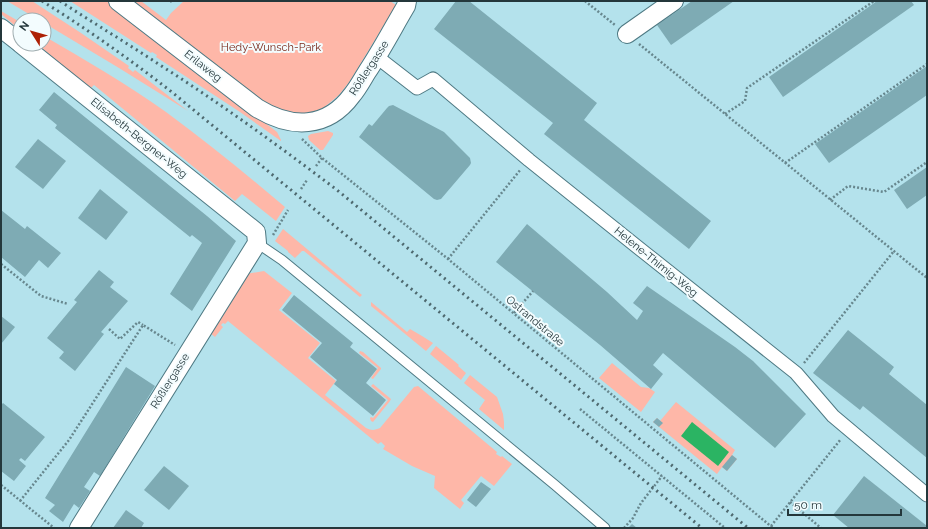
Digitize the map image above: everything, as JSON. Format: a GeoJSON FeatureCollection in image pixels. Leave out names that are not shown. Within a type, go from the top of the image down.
{"type":"FeatureCollection","features":[{"type":"Feature","properties":{"kind":"street","name":"Erilaweg"},"geometry":{"type":"LineString","coordinates":[[118,1],[267,115],[292,122]]}},
{"type":"Feature","properties":{"kind":"street","name":"Rößlergasse"},"geometry":{"type":"LineString","coordinates":[[292,122],[311,122],[326,118],[340,108],[352,96],[377,57],[406,6],[407,1]]}},
{"type":"Feature","properties":{"kind":"street"},"geometry":{"type":"LineString","coordinates":[[627,34],[674,1]]}},
{"type":"Feature","properties":{"kind":"street","name":"Elisabeth-Bergner-Weg"},"geometry":{"type":"LineString","coordinates":[[1,28],[12,37]]}},
{"type":"Feature","properties":{"kind":"street","name":"Elisabeth-Bergner-Weg"},"geometry":{"type":"LineString","coordinates":[[31,52],[257,237]]}},
{"type":"Feature","properties":{"kind":"street","name":"Helene-Thimig-Weg"},"geometry":{"type":"LineString","coordinates":[[377,57],[417,88],[433,79],[529,160],[796,373],[833,416],[927,495]]}},
{"type":"Feature","properties":{"kind":"street","name":"Rößlergasse"},"geometry":{"type":"LineString","coordinates":[[79,528],[257,237]]}},
{"type":"Feature","properties":{"kind":"lane"},"geometry":{"type":"LineString","coordinates":[[257,237],[556,485],[605,528]]}},
{"type":"Feature","properties":{"kind":"path"},"geometry":{"type":"LineString","coordinates":[[585,1],[927,278]]}},
{"type":"Feature","properties":{"kind":"path"},"geometry":{"type":"LineString","coordinates":[[725,114],[745,101],[747,88],[874,1]]}},
{"type":"Feature","properties":{"kind":"path"},"geometry":{"type":"LineString","coordinates":[[785,163],[927,64]]}},
{"type":"Feature","properties":{"kind":"path","name":"Ostrandstraße"},"geometry":{"type":"LineString","coordinates":[[292,122],[299,136],[322,158],[514,313],[772,527]]}},
{"type":"Feature","properties":{"kind":"path"},"geometry":{"type":"LineString","coordinates":[[316,166],[322,158]]}},
{"type":"Feature","properties":{"kind":"path"},"geometry":{"type":"LineString","coordinates":[[448,259],[529,160]]}},
{"type":"Feature","properties":{"kind":"path"},"geometry":{"type":"LineString","coordinates":[[830,200],[848,186],[884,192],[927,162]]}},
{"type":"Feature","properties":{"kind":"path"},"geometry":{"type":"LineString","coordinates":[[302,189],[307,180]]}},
{"type":"Feature","properties":{"kind":"path"},"geometry":{"type":"LineString","coordinates":[[257,237],[269,241],[288,210]]}},
{"type":"Feature","properties":{"kind":"path"},"geometry":{"type":"LineString","coordinates":[[796,373],[894,251]]}},
{"type":"Feature","properties":{"kind":"path"},"geometry":{"type":"LineString","coordinates":[[1,264],[41,296],[68,304]]}},
{"type":"Feature","properties":{"kind":"path"},"geometry":{"type":"LineString","coordinates":[[514,313],[532,291]]}},
{"type":"Feature","properties":{"kind":"path"},"geometry":{"type":"LineString","coordinates":[[109,329],[120,339],[138,322],[188,352]]}},
{"type":"Feature","properties":{"kind":"path"},"geometry":{"type":"LineString","coordinates":[[20,501],[70,440],[143,325]]}},
{"type":"Feature","properties":{"kind":"path"},"geometry":{"type":"LineString","coordinates":[[580,409],[725,528]]}},
{"type":"Feature","properties":{"kind":"path"},"geometry":{"type":"LineString","coordinates":[[772,527],[790,502],[849,429]]}},
{"type":"Feature","properties":{"kind":"path"},"geometry":{"type":"LineString","coordinates":[[624,528],[633,518],[641,503],[662,476]]}},
{"type":"Feature","properties":{"kind":"path"},"geometry":{"type":"LineString","coordinates":[[1,485],[54,528]]}},
{"type":"Feature","properties":{"kind":"path"},"geometry":{"type":"LineString","coordinates":[[790,502],[821,528]]}},
{"type":"Feature","properties":{"kind":"green space"},"geometry":{"type":"Polygon","coordinates":[[[7,1],[32,1],[49,12],[26,12],[7,1]]]}},
{"type":"Feature","properties":{"kind":"green space"},"geometry":{"type":"Polygon","coordinates":[[[70,1],[108,1],[277,132],[281,141],[240,112],[156,57],[157,55],[152,52],[151,53],[70,1]]]}},
{"type":"Feature","properties":{"kind":"green space","name":"Hedy-Wunsch-Park"},"geometry":{"type":"Polygon","coordinates":[[[132,1],[141,1],[166,20],[184,1],[390,1],[396,5],[350,81],[339,95],[321,110],[296,115],[265,103],[132,1]]]}},
{"type":"Feature","properties":{"kind":"green space"},"geometry":{"type":"Polygon","coordinates":[[[1,11],[12,17],[12,23],[1,14],[1,11]]]}},
{"type":"Feature","properties":{"kind":"green space"},"geometry":{"type":"Polygon","coordinates":[[[52,14],[129,66],[128,68],[133,72],[135,70],[188,111],[52,28],[52,14]]]}},
{"type":"Feature","properties":{"kind":"green space"},"geometry":{"type":"Polygon","coordinates":[[[52,41],[106,72],[151,102],[226,158],[285,207],[276,221],[242,194],[235,201],[94,85],[90,89],[46,52],[52,52],[52,41]]]}},
{"type":"Feature","properties":{"kind":"green space"},"geometry":{"type":"Polygon","coordinates":[[[328,131],[333,133],[333,135],[323,150],[320,150],[309,140],[308,136],[311,134],[328,131]]]}},
{"type":"Feature","properties":{"kind":"green space"},"geometry":{"type":"Polygon","coordinates":[[[283,229],[362,295],[360,297],[304,251],[302,251],[295,258],[275,241],[283,229]]]}},
{"type":"Feature","properties":{"kind":"green space"},"geometry":{"type":"Polygon","coordinates":[[[264,271],[292,293],[279,310],[320,343],[308,358],[336,381],[325,395],[366,428],[373,430],[380,428],[414,387],[418,386],[497,452],[496,454],[501,457],[502,456],[512,464],[494,486],[481,476],[461,500],[464,503],[460,509],[434,488],[435,476],[412,466],[383,449],[385,446],[381,442],[378,444],[228,321],[221,325],[223,327],[215,337],[210,333],[246,274],[264,271]]]}},
{"type":"Feature","properties":{"kind":"green space"},"geometry":{"type":"Polygon","coordinates":[[[371,302],[407,332],[410,329],[433,343],[426,351],[371,306],[371,302]]]}},
{"type":"Feature","properties":{"kind":"green space"},"geometry":{"type":"Polygon","coordinates":[[[436,346],[459,365],[458,366],[466,373],[461,380],[430,354],[436,346]]]}},
{"type":"Feature","properties":{"kind":"green space"},"geometry":{"type":"Polygon","coordinates":[[[360,351],[381,368],[373,379],[371,378],[378,368],[359,353],[360,351]]]}},
{"type":"Feature","properties":{"kind":"green space"},"geometry":{"type":"Polygon","coordinates":[[[612,363],[641,387],[649,388],[655,392],[641,412],[599,378],[612,363]]]}},
{"type":"Feature","properties":{"kind":"green space"},"geometry":{"type":"Polygon","coordinates":[[[470,375],[497,397],[503,414],[504,430],[479,409],[485,400],[464,383],[470,375]]]}},
{"type":"Feature","properties":{"kind":"green space"},"geometry":{"type":"Polygon","coordinates":[[[373,384],[391,399],[373,422],[370,418],[373,418],[388,400],[371,386],[373,384]]]}},
{"type":"Feature","properties":{"kind":"green space"},"geometry":{"type":"Polygon","coordinates":[[[676,402],[735,450],[732,455],[737,459],[727,471],[722,467],[717,474],[653,422],[657,418],[660,421],[676,402]]]}},
{"type":"Feature","properties":{"kind":"shaded area"},"geometry":{"type":"Polygon","coordinates":[[[692,422],[729,452],[718,466],[681,436],[692,422]]]}},
{"type":"Feature","properties":{"kind":"building"},"geometry":{"type":"Polygon","coordinates":[[[456,1],[469,1],[597,103],[584,120],[711,221],[689,249],[544,134],[553,123],[434,29],[456,1]]]}},
{"type":"Feature","properties":{"kind":"building"},"geometry":{"type":"Polygon","coordinates":[[[692,1],[734,1],[671,45],[657,25],[692,1]]]}},
{"type":"Feature","properties":{"kind":"building"},"geometry":{"type":"Polygon","coordinates":[[[877,1],[911,1],[914,5],[783,97],[769,77],[877,1]]]}},
{"type":"Feature","properties":{"kind":"building"},"geometry":{"type":"Polygon","coordinates":[[[927,66],[927,95],[829,163],[815,144],[927,66]]]}},
{"type":"Feature","properties":{"kind":"building"},"geometry":{"type":"Polygon","coordinates":[[[54,92],[236,241],[192,311],[170,294],[202,243],[192,235],[190,237],[55,128],[57,125],[39,110],[54,92]]]}},
{"type":"Feature","properties":{"kind":"building"},"geometry":{"type":"Polygon","coordinates":[[[393,105],[444,132],[470,158],[470,165],[441,199],[434,199],[359,137],[369,124],[372,126],[389,106],[393,105]]]}},
{"type":"Feature","properties":{"kind":"building"},"geometry":{"type":"Polygon","coordinates":[[[38,139],[66,161],[43,189],[15,167],[38,139]]]}},
{"type":"Feature","properties":{"kind":"building"},"geometry":{"type":"Polygon","coordinates":[[[927,167],[927,195],[907,209],[894,190],[927,167]]]}},
{"type":"Feature","properties":{"kind":"building"},"geometry":{"type":"Polygon","coordinates":[[[100,189],[128,212],[106,240],[78,218],[100,189]]]}},
{"type":"Feature","properties":{"kind":"building"},"geometry":{"type":"Polygon","coordinates":[[[1,210],[25,229],[27,226],[61,253],[48,268],[39,260],[25,277],[1,257],[1,210]]]}},
{"type":"Feature","properties":{"kind":"building"},"geometry":{"type":"Polygon","coordinates":[[[527,224],[607,292],[637,320],[643,311],[633,303],[647,286],[753,361],[806,414],[775,448],[663,353],[653,365],[663,374],[651,389],[600,345],[496,262],[527,224]]]}},
{"type":"Feature","properties":{"kind":"building"},"geometry":{"type":"Polygon","coordinates":[[[99,270],[114,282],[110,287],[128,301],[101,332],[104,334],[75,371],[59,358],[64,352],[47,338],[77,302],[74,300],[99,270]]]}},
{"type":"Feature","properties":{"kind":"building"},"geometry":{"type":"Polygon","coordinates":[[[294,295],[353,343],[350,347],[377,369],[366,383],[386,400],[373,416],[334,384],[337,380],[310,357],[322,343],[282,310],[294,295]]]}},
{"type":"Feature","properties":{"kind":"building"},"geometry":{"type":"Polygon","coordinates":[[[1,316],[15,327],[1,344],[1,316]]]}},
{"type":"Feature","properties":{"kind":"building"},"geometry":{"type":"Polygon","coordinates":[[[848,330],[894,367],[889,374],[927,405],[927,458],[863,406],[860,410],[813,373],[848,330]]]}},
{"type":"Feature","properties":{"kind":"building"},"geometry":{"type":"Polygon","coordinates":[[[126,367],[155,386],[100,476],[94,472],[84,487],[90,491],[79,508],[74,504],[63,522],[49,511],[55,505],[45,498],[126,367]]]}},
{"type":"Feature","properties":{"kind":"building"},"geometry":{"type":"Polygon","coordinates":[[[3,403],[45,437],[25,461],[21,458],[19,460],[26,466],[14,481],[1,471],[1,405],[3,403]]]}},
{"type":"Feature","properties":{"kind":"building"},"geometry":{"type":"Polygon","coordinates":[[[657,418],[663,423],[659,427],[653,422],[657,418]]]}},
{"type":"Feature","properties":{"kind":"building"},"geometry":{"type":"Polygon","coordinates":[[[732,455],[737,459],[727,471],[722,467],[732,455]]]}},
{"type":"Feature","properties":{"kind":"building"},"geometry":{"type":"Polygon","coordinates":[[[164,466],[189,486],[169,510],[144,490],[164,466]]]}},
{"type":"Feature","properties":{"kind":"building"},"geometry":{"type":"Polygon","coordinates":[[[864,476],[927,526],[927,528],[849,528],[833,515],[864,476]]]}},
{"type":"Feature","properties":{"kind":"building"},"geometry":{"type":"Polygon","coordinates":[[[481,482],[491,489],[476,507],[467,500],[481,482]]]}},
{"type":"Feature","properties":{"kind":"building"},"geometry":{"type":"Polygon","coordinates":[[[126,510],[144,523],[141,528],[113,528],[126,510]]]}},
{"type":"Feature","properties":{"kind":"building"},"geometry":{"type":"Polygon","coordinates":[[[632,524],[637,528],[628,528],[632,524]]]}},
{"type":"Feature","properties":{"kind":"railway"},"geometry":{"type":"LineString","coordinates":[[42,1],[109,45],[173,93],[702,528]]}},
{"type":"Feature","properties":{"kind":"railway"},"geometry":{"type":"LineString","coordinates":[[60,1],[205,95],[272,141],[337,190],[748,528]]}}]}
